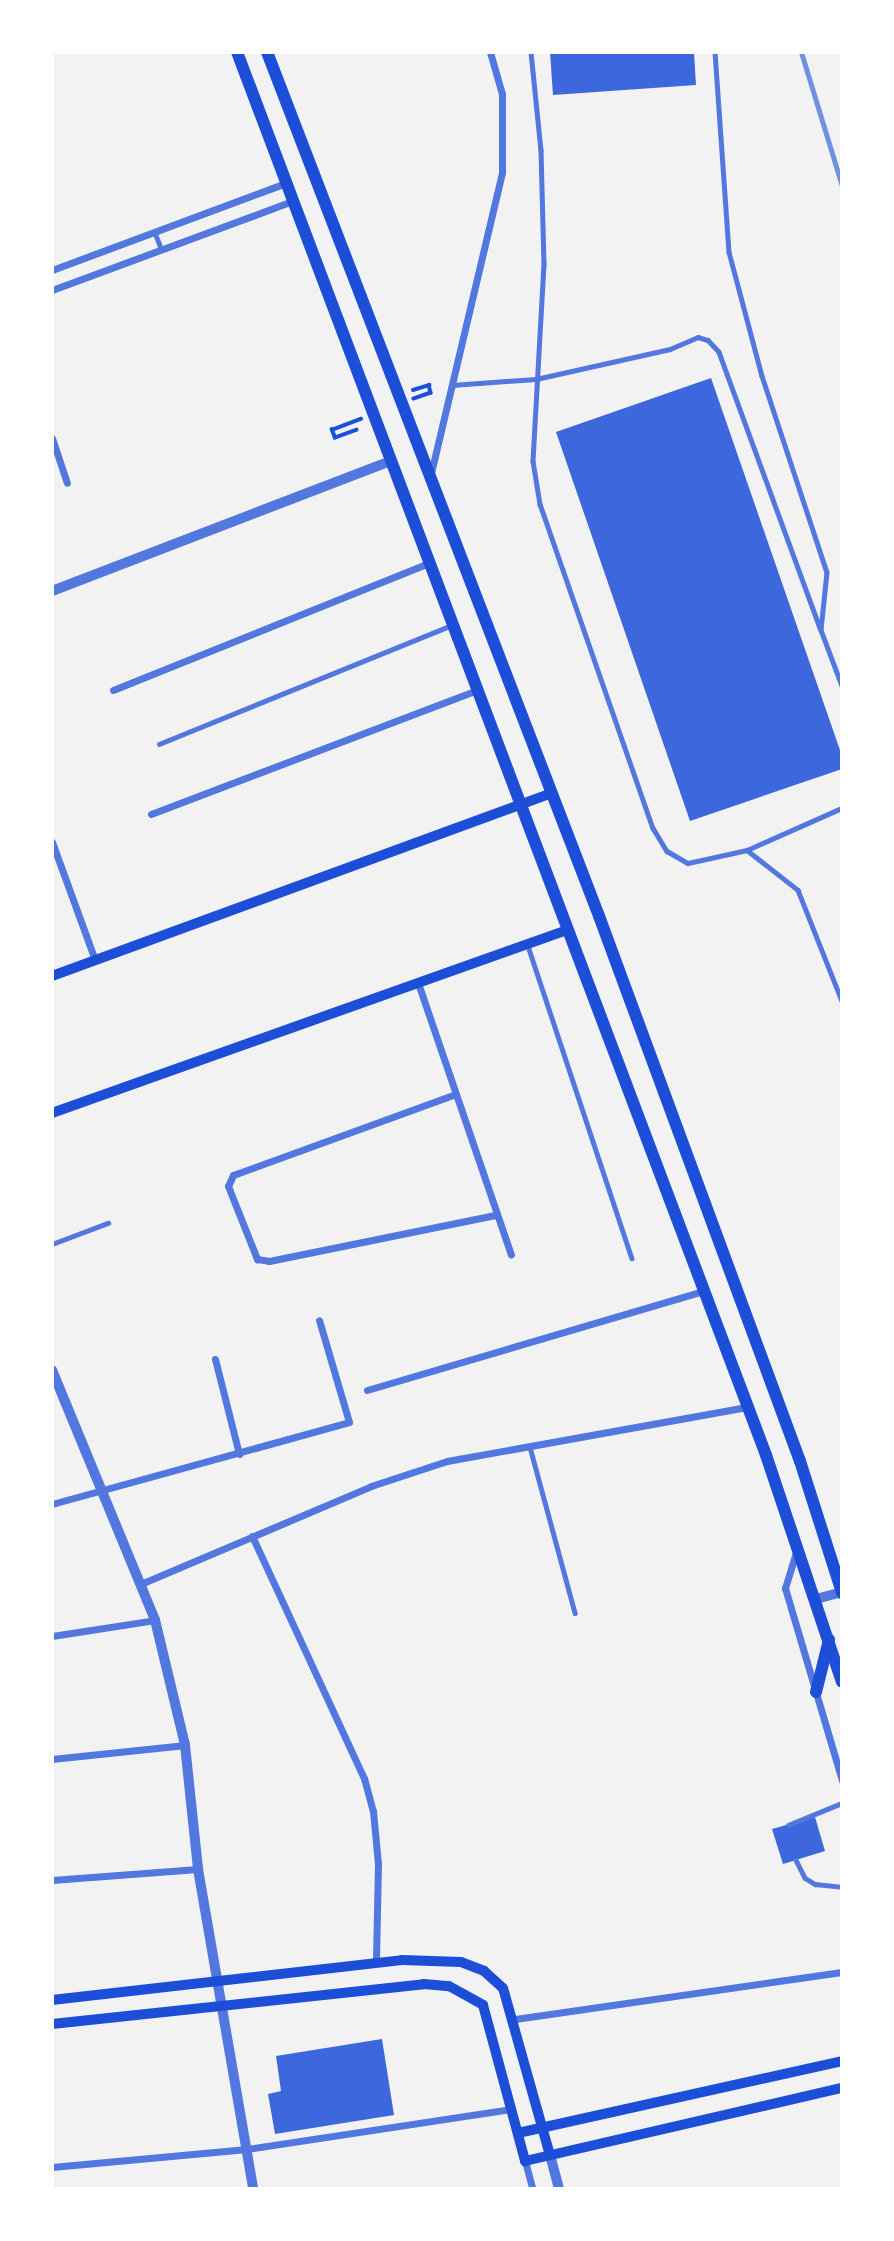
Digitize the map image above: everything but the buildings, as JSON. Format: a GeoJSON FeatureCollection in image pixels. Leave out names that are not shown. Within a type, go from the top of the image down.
{"type":"FeatureCollection","features":[{"type":"Feature","properties":{"kind":"main road"},"geometry":{"type":"LineString","coordinates":[[237,52],[748,1408],[798,1545],[842,1682]]}},
{"type":"Feature","properties":{"kind":"main road"},"geometry":{"type":"LineString","coordinates":[[267,52],[552,793],[785,1419],[841,1592]]}},
{"type":"Feature","properties":{"kind":"main road"},"geometry":{"type":"LineString","coordinates":[[52,976],[552,793]]}},
{"type":"Feature","properties":{"kind":"main road"},"geometry":{"type":"LineString","coordinates":[[52,1113],[567,930]]}},
{"type":"Feature","properties":{"kind":"main road"},"geometry":{"type":"LineString","coordinates":[[816,1692],[829,1640]]}},
{"type":"Feature","properties":{"kind":"main road"},"geometry":{"type":"LineString","coordinates":[[52,2000],[376,1963],[439,1958],[461,1962],[484,1971],[503,1987],[515,2019],[550,2155]]}},
{"type":"Feature","properties":{"kind":"main road"},"geometry":{"type":"LineString","coordinates":[[52,2024],[424,1984],[449,1986],[483,2005],[491,2025],[525,2161],[842,2088]]}},
{"type":"Feature","properties":{"kind":"main road"},"geometry":{"type":"LineString","coordinates":[[518,2133],[842,2061]]}},
{"type":"Feature","properties":{"kind":"street"},"geometry":{"type":"LineString","coordinates":[[430,474],[505,148],[502,94],[490,52]]}},
{"type":"Feature","properties":{"kind":"street"},"geometry":{"type":"LineString","coordinates":[[52,270],[286,183]]}},
{"type":"Feature","properties":{"kind":"street"},"geometry":{"type":"LineString","coordinates":[[52,290],[293,201]]}},
{"type":"Feature","properties":{"kind":"street"},"geometry":{"type":"LineString","coordinates":[[52,438],[67,482]]}},
{"type":"Feature","properties":{"kind":"street"},"geometry":{"type":"LineString","coordinates":[[52,591],[391,461]]}},
{"type":"Feature","properties":{"kind":"street"},"geometry":{"type":"LineString","coordinates":[[113,690],[429,563]]}},
{"type":"Feature","properties":{"kind":"street"},"geometry":{"type":"LineString","coordinates":[[151,814],[477,691]]}},
{"type":"Feature","properties":{"kind":"street"},"geometry":{"type":"LineString","coordinates":[[52,842],[95,960]]}},
{"type":"Feature","properties":{"kind":"street"},"geometry":{"type":"LineString","coordinates":[[418,984],[453,1095],[511,1254]]}},
{"type":"Feature","properties":{"kind":"street"},"geometry":{"type":"LineString","coordinates":[[453,1095],[233,1175],[228,1186],[257,1259],[269,1261],[496,1215]]}},
{"type":"Feature","properties":{"kind":"street"},"geometry":{"type":"LineString","coordinates":[[367,1390],[704,1291]]}},
{"type":"Feature","properties":{"kind":"street"},"geometry":{"type":"LineString","coordinates":[[52,1504],[349,1423],[318,1320]]}},
{"type":"Feature","properties":{"kind":"street"},"geometry":{"type":"LineString","coordinates":[[215,1359],[239,1454]]}},
{"type":"Feature","properties":{"kind":"street"},"geometry":{"type":"LineString","coordinates":[[52,1370],[101,1492],[143,1583],[155,1620],[185,1745],[198,1869],[220,1980],[253,2189]]}},
{"type":"Feature","properties":{"kind":"street"},"geometry":{"type":"LineString","coordinates":[[143,1583],[371,1486],[447,1461],[748,1408]]}},
{"type":"Feature","properties":{"kind":"street"},"geometry":{"type":"LineString","coordinates":[[252,1536],[364,1778],[373,1811],[378,1864],[376,1963]]}},
{"type":"Feature","properties":{"kind":"street"},"geometry":{"type":"LineString","coordinates":[[798,1545],[785,1588],[842,1782]]}},
{"type":"Feature","properties":{"kind":"street"},"geometry":{"type":"LineString","coordinates":[[816,1599],[841,1592]]}},
{"type":"Feature","properties":{"kind":"street"},"geometry":{"type":"LineString","coordinates":[[52,1636],[155,1620]]}},
{"type":"Feature","properties":{"kind":"street"},"geometry":{"type":"LineString","coordinates":[[52,1759],[185,1745]]}},
{"type":"Feature","properties":{"kind":"street"},"geometry":{"type":"LineString","coordinates":[[52,1880],[198,1869]]}},
{"type":"Feature","properties":{"kind":"street"},"geometry":{"type":"LineString","coordinates":[[515,2019],[842,1972]]}},
{"type":"Feature","properties":{"kind":"street"},"geometry":{"type":"LineString","coordinates":[[52,2167],[247,2149],[512,2109]]}},
{"type":"Feature","properties":{"kind":"street"},"geometry":{"type":"LineString","coordinates":[[550,2155],[559,2189]]}},
{"type":"Feature","properties":{"kind":"street"},"geometry":{"type":"LineString","coordinates":[[525,2161],[532,2189]]}},
{"type":"Feature","properties":{"kind":"lane"},"geometry":{"type":"LineString","coordinates":[[531,52],[541,150],[544,264],[533,461],[540,504],[653,828],[667,850],[688,863],[747,850],[842,808]]}},
{"type":"Feature","properties":{"kind":"lane"},"geometry":{"type":"LineString","coordinates":[[715,52],[729,252],[762,376],[827,572],[821,630]]}},
{"type":"Feature","properties":{"kind":"lane"},"geometry":{"type":"LineString","coordinates":[[155,232],[162,250]]}},
{"type":"Feature","properties":{"kind":"lane"},"geometry":{"type":"LineString","coordinates":[[452,385],[536,379],[670,348],[698,337],[708,340],[719,352],[842,686]]}},
{"type":"Feature","properties":{"kind":"lane"},"geometry":{"type":"LineString","coordinates":[[159,744],[453,625]]}},
{"type":"Feature","properties":{"kind":"lane"},"geometry":{"type":"LineString","coordinates":[[747,850],[798,890],[842,1000]]}},
{"type":"Feature","properties":{"kind":"lane"},"geometry":{"type":"LineString","coordinates":[[527,945],[632,1258]]}},
{"type":"Feature","properties":{"kind":"lane"},"geometry":{"type":"LineString","coordinates":[[52,1244],[108,1223]]}},
{"type":"Feature","properties":{"kind":"lane"},"geometry":{"type":"LineString","coordinates":[[530,1447],[575,1613]]}},
{"type":"Feature","properties":{"kind":"lane"},"geometry":{"type":"LineString","coordinates":[[788,1825],[842,1803]]}},
{"type":"Feature","properties":{"kind":"lane"},"geometry":{"type":"LineString","coordinates":[[796,1860],[805,1878],[815,1884],[842,1887]]}},
{"type":"Feature","properties":{"kind":"path"},"geometry":{"type":"LineString","coordinates":[[413,390],[429,385],[432,393]]}},
{"type":"Feature","properties":{"kind":"path"},"geometry":{"type":"LineString","coordinates":[[332,430],[335,438],[357,430]]}},
{"type":"Feature","properties":{"kind":"railway"},"geometry":{"type":"LineString","coordinates":[[801,52],[842,186]]}}]}
